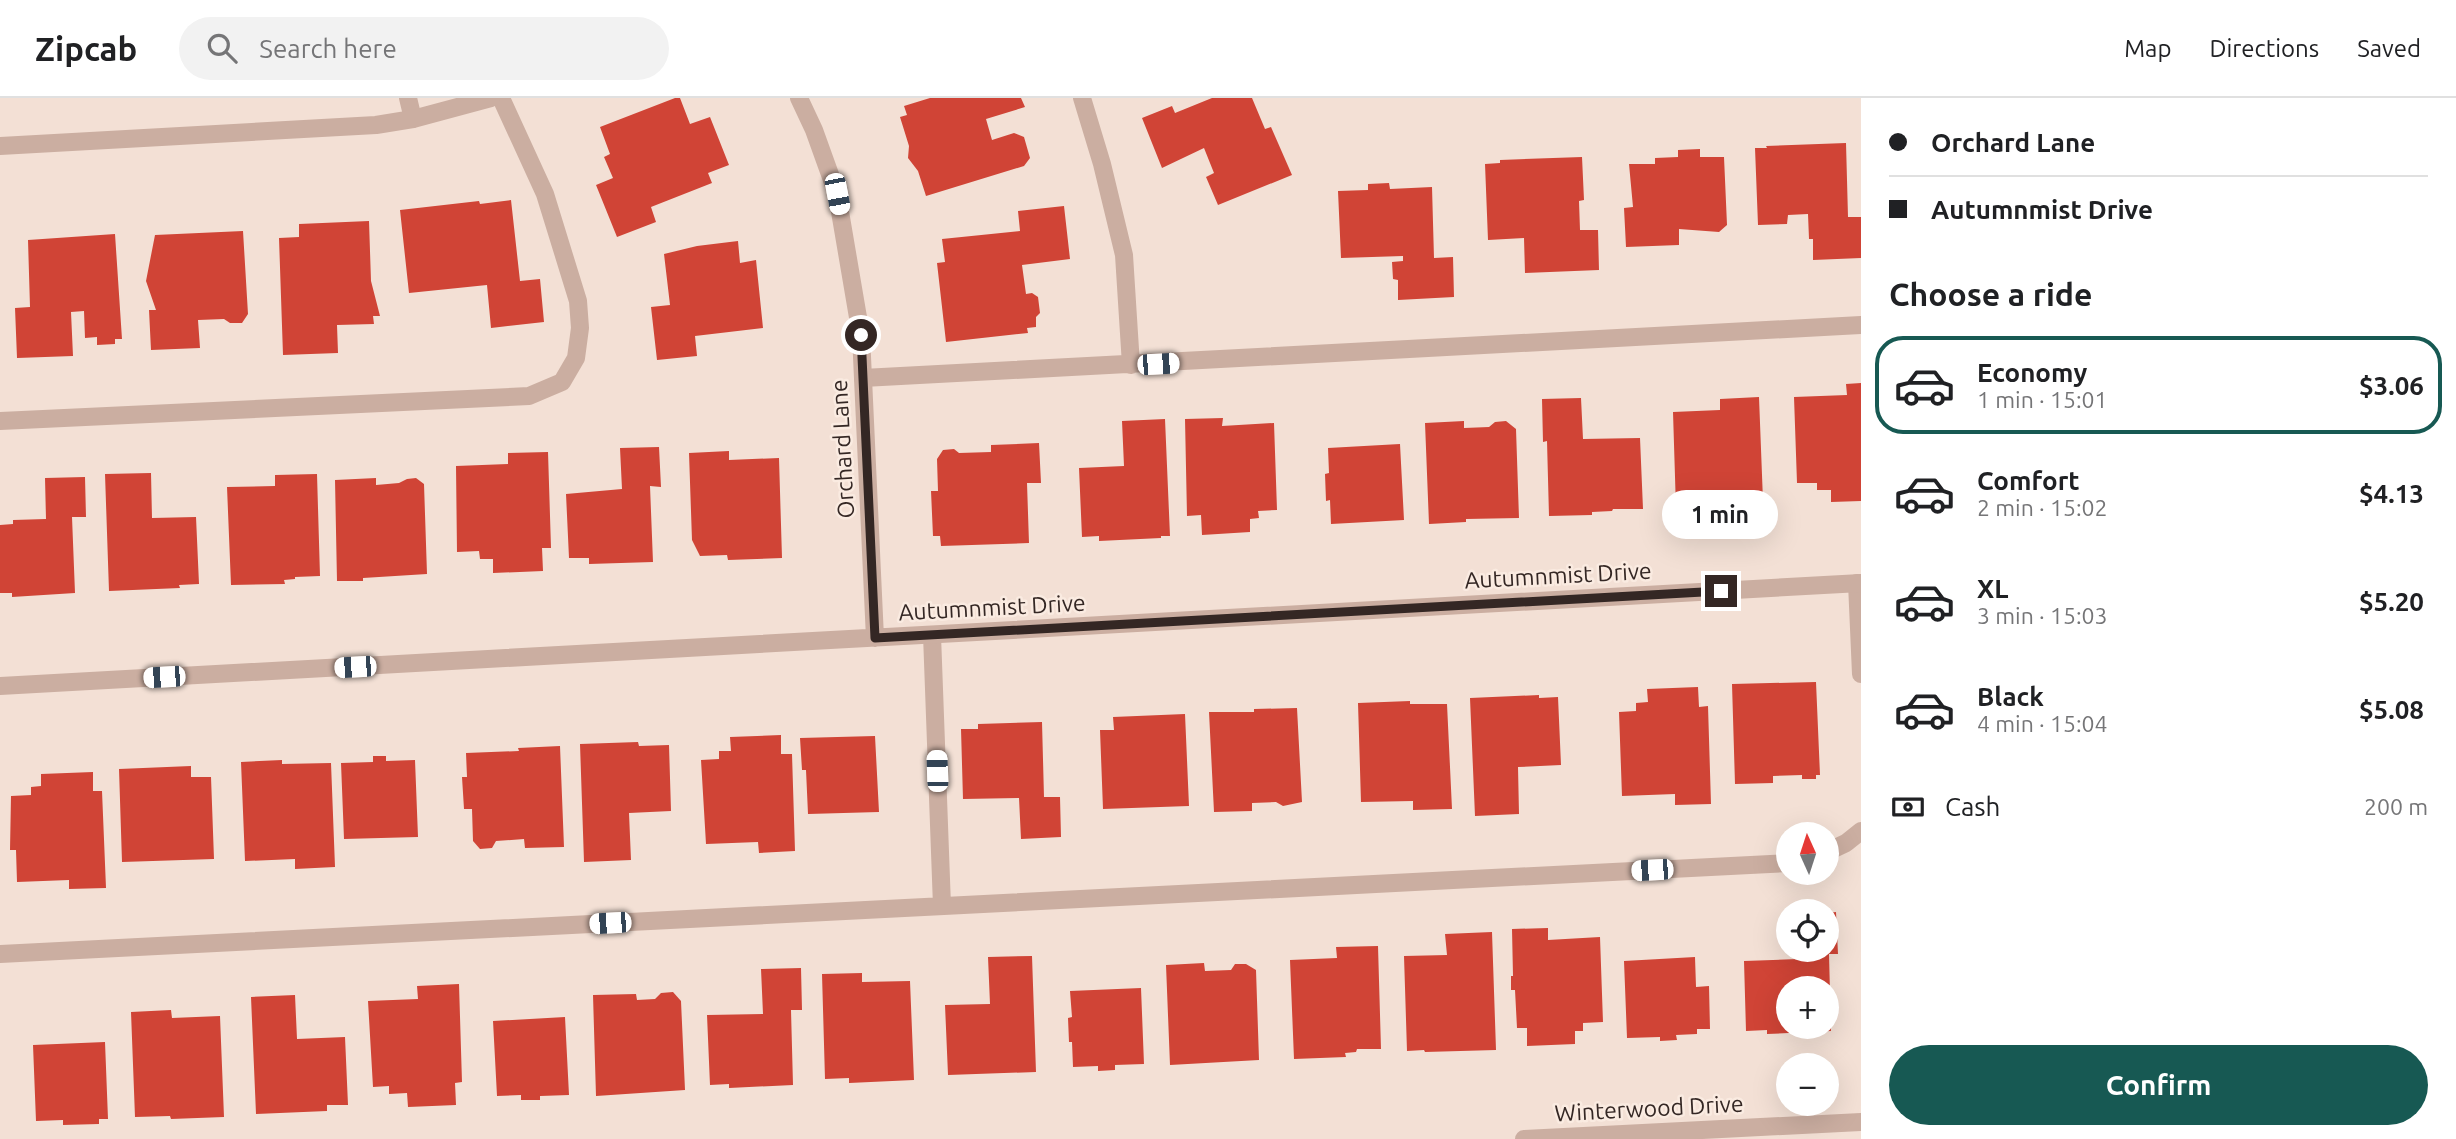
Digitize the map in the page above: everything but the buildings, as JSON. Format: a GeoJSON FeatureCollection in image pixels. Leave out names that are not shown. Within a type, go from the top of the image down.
{"type":"FeatureCollection","features":[{"type":"Feature","properties":{"kind":"street"},"geometry":{"type":"LineString","coordinates":[[408,98],[413,118]]}},
{"type":"Feature","properties":{"kind":"street"},"geometry":{"type":"LineString","coordinates":[[0,146],[307,131],[376,125],[491,98]]}},
{"type":"Feature","properties":{"kind":"street"},"geometry":{"type":"LineString","coordinates":[[0,421],[529,396],[562,382],[576,358],[580,328],[579,301],[545,194],[500,98]]}},
{"type":"Feature","properties":{"kind":"street","name":"Orchard Lane"},"geometry":{"type":"LineString","coordinates":[[799,98],[814,130],[837,194],[861,335],[875,638]]}},
{"type":"Feature","properties":{"kind":"street"},"geometry":{"type":"LineString","coordinates":[[1082,98],[1125,255],[1131,365]]}},
{"type":"Feature","properties":{"kind":"street"},"geometry":{"type":"LineString","coordinates":[[863,378],[1861,326]]}},
{"type":"Feature","properties":{"kind":"street"},"geometry":{"type":"LineString","coordinates":[[1859,583],[1861,674]]}},
{"type":"Feature","properties":{"kind":"street","name":"Autumnmist Drive"},"geometry":{"type":"LineString","coordinates":[[0,686],[1859,583]]}},
{"type":"Feature","properties":{"kind":"street"},"geometry":{"type":"LineString","coordinates":[[932,635],[942,906]]}},
{"type":"Feature","properties":{"kind":"street"},"geometry":{"type":"LineString","coordinates":[[1839,846],[1861,831]]}},
{"type":"Feature","properties":{"kind":"street"},"geometry":{"type":"LineString","coordinates":[[0,954],[1776,864]]}},
{"type":"Feature","properties":{"kind":"street","name":"Winterwood Drive"},"geometry":{"type":"LineString","coordinates":[[1524,1139],[1861,1122]]}},
{"type":"Feature","properties":{"kind":"route"},"geometry":{"type":"LineString","coordinates":[[861,335],[875,638],[1721,591]]}}]}
